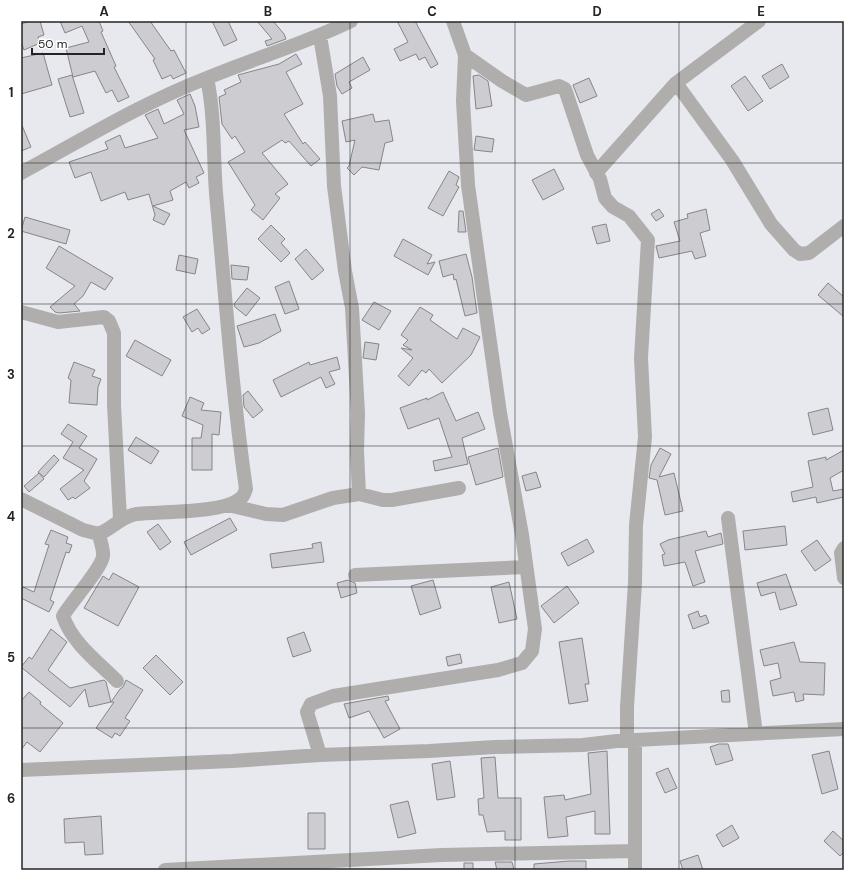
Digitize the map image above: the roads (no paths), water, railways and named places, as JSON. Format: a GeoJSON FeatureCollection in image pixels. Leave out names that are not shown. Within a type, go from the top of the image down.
{"type":"FeatureCollection","features":[{"type":"Feature","properties":{"kind":"street"},"geometry":{"type":"LineString","coordinates":[[21,173],[148,103],[207,78],[320,36],[351,21]]}},
{"type":"Feature","properties":{"kind":"street"},"geometry":{"type":"LineString","coordinates":[[320,755],[307,712],[311,704],[334,696],[498,670],[522,663],[532,651],[535,628],[500,413],[468,185],[464,101],[465,55],[453,21]]}},
{"type":"Feature","properties":{"kind":"street"},"geometry":{"type":"LineString","coordinates":[[596,173],[676,83],[759,21]]}},
{"type":"Feature","properties":{"kind":"street"},"geometry":{"type":"LineString","coordinates":[[320,36],[330,96],[335,194],[345,271],[352,308],[358,413],[357,451],[359,494]]}},
{"type":"Feature","properties":{"kind":"street"},"geometry":{"type":"LineString","coordinates":[[465,55],[502,81],[526,95],[559,86],[565,89],[586,155],[600,179],[606,198],[613,207],[628,216],[648,240],[641,358],[645,437],[636,525],[635,583],[627,708],[631,741],[635,870]]}},
{"type":"Feature","properties":{"kind":"street"},"geometry":{"type":"LineString","coordinates":[[207,78],[211,100],[216,190],[232,378],[246,489],[242,497],[228,505]]}},
{"type":"Feature","properties":{"kind":"street"},"geometry":{"type":"LineString","coordinates":[[676,83],[732,160],[771,224],[794,250],[800,254],[809,253],[844,226]]}},
{"type":"Feature","properties":{"kind":"street"},"geometry":{"type":"LineString","coordinates":[[21,312],[58,322],[104,317],[108,321],[114,333],[114,405],[120,519]]}},
{"type":"Feature","properties":{"kind":"street"},"geometry":{"type":"LineString","coordinates":[[21,499],[84,530],[99,534],[108,530],[120,519],[136,514],[172,512],[228,505],[266,514],[283,515],[333,498],[359,494],[383,500],[392,500],[459,488]]}},
{"type":"Feature","properties":{"kind":"street"},"geometry":{"type":"LineString","coordinates":[[728,518],[756,734]]}},
{"type":"Feature","properties":{"kind":"street"},"geometry":{"type":"LineString","coordinates":[[99,534],[103,557],[94,574],[69,604],[63,616],[66,625],[83,648],[117,681]]}},
{"type":"Feature","properties":{"kind":"street"},"geometry":{"type":"LineString","coordinates":[[844,548],[841,553],[844,578]]}},
{"type":"Feature","properties":{"kind":"street"},"geometry":{"type":"LineString","coordinates":[[355,575],[526,566]]}},
{"type":"Feature","properties":{"kind":"street"},"geometry":{"type":"LineString","coordinates":[[21,770],[202,763],[320,755],[429,752],[495,746],[583,745],[631,741],[844,730]]}},
{"type":"Feature","properties":{"kind":"street"},"geometry":{"type":"LineString","coordinates":[[165,870],[442,855],[634,851]]}}]}
